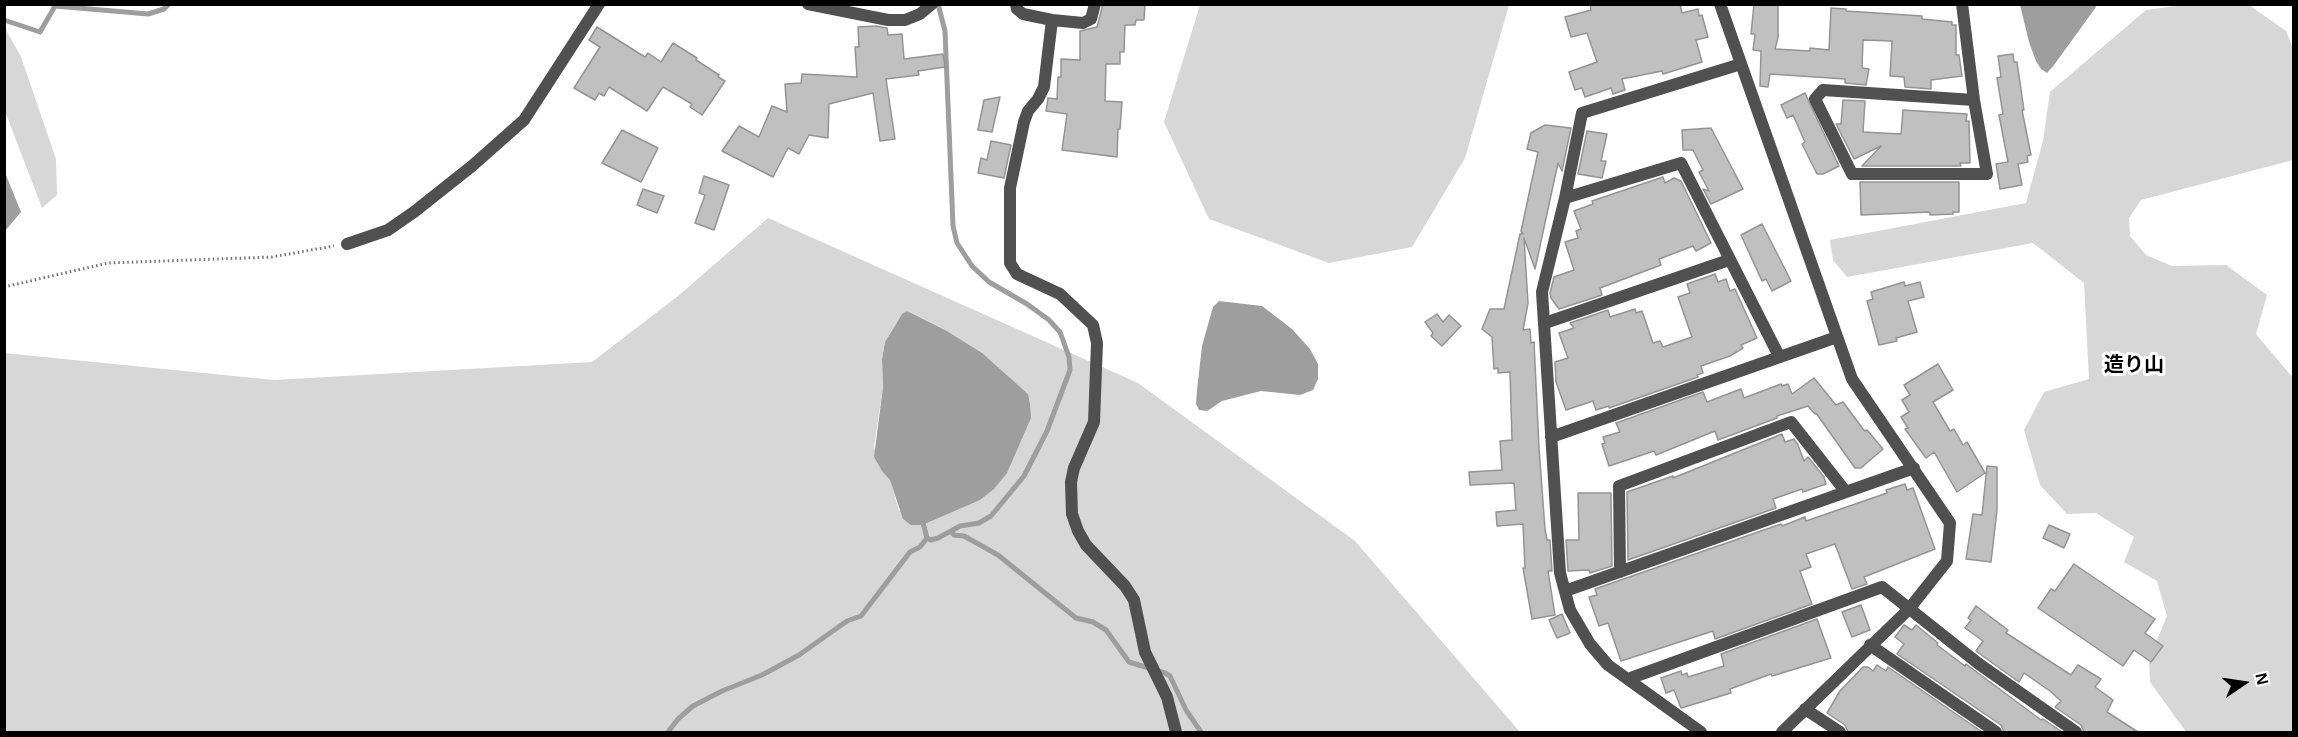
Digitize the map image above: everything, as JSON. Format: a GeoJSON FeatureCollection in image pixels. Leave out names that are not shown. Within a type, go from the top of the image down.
{"type":"FeatureCollection","features":[{"type":"Feature","properties":{"kind":"street"},"geometry":{"type":"LineString","coordinates":[[347,244],[388,230],[414,212],[524,120],[599,4]]}},
{"type":"Feature","properties":{"kind":"street"},"geometry":{"type":"LineString","coordinates":[[811,5],[856,15],[905,20],[920,14],[932,4]]}},
{"type":"Feature","properties":{"kind":"street"},"geometry":{"type":"LineString","coordinates":[[1016,4],[1017,9],[1023,14],[1083,23],[1091,19],[1095,4]]}},
{"type":"Feature","properties":{"kind":"street"},"geometry":{"type":"LineString","coordinates":[[1720,4],[1852,379],[1950,523],[1947,561],[1909,609],[1782,732]]}},
{"type":"Feature","properties":{"kind":"street"},"geometry":{"type":"LineString","coordinates":[[1962,4],[1974,100],[1987,174],[1852,174],[1815,99],[1823,90],[1974,100]]}},
{"type":"Feature","properties":{"kind":"street"},"geometry":{"type":"LineString","coordinates":[[1052,20],[1044,87],[1028,111],[1024,122],[1010,188],[1010,263],[1017,274],[1060,294],[1093,326],[1097,343],[1094,422],[1072,475],[1072,514],[1086,545],[1125,586],[1134,600],[1145,652],[1167,697],[1176,732]]}},
{"type":"Feature","properties":{"kind":"street"},"geometry":{"type":"LineString","coordinates":[[1701,732],[1608,665],[1590,644],[1570,610],[1560,573],[1542,292],[1565,198],[1582,113],[1741,64]]}},
{"type":"Feature","properties":{"kind":"street"},"geometry":{"type":"LineString","coordinates":[[1565,198],[1681,163],[1779,356]]}},
{"type":"Feature","properties":{"kind":"street"},"geometry":{"type":"LineString","coordinates":[[1545,323],[1730,260]]}},
{"type":"Feature","properties":{"kind":"street"},"geometry":{"type":"LineString","coordinates":[[1551,437],[1837,337]]}},
{"type":"Feature","properties":{"kind":"street"},"geometry":{"type":"LineString","coordinates":[[1620,572],[1619,486],[1791,422],[1846,492]]}},
{"type":"Feature","properties":{"kind":"street"},"geometry":{"type":"LineString","coordinates":[[1565,591],[1914,468]]}},
{"type":"Feature","properties":{"kind":"street"},"geometry":{"type":"LineString","coordinates":[[1628,679],[1882,587],[1979,664],[2076,732]]}},
{"type":"Feature","properties":{"kind":"street"},"geometry":{"type":"LineString","coordinates":[[1870,645],[1996,732]]}},
{"type":"Feature","properties":{"kind":"street"},"geometry":{"type":"LineString","coordinates":[[1805,709],[1840,732]]}},
{"type":"Feature","properties":{"kind":"path"},"geometry":{"type":"LineString","coordinates":[[4,287],[108,263],[272,257],[347,244]]}},
{"type":"Feature","properties":{"kind":"shaded area"},"geometry":{"type":"Polygon","coordinates":[[[2095,4],[2096,7],[2054,65],[2047,73],[2041,69],[2029,42],[2020,5],[2095,4]]]}},
{"type":"Feature","properties":{"kind":"shaded area"},"geometry":{"type":"Polygon","coordinates":[[[2192,4],[2249,5],[2286,31],[2294,51],[2293,160],[2141,200],[2129,218],[2130,236],[2146,255],[2172,266],[2226,265],[2267,295],[2256,334],[2293,378],[2293,732],[2186,732],[2150,682],[2149,659],[2167,616],[2157,581],[2124,562],[2134,537],[2096,513],[2067,514],[2040,485],[2024,430],[2044,392],[2089,379],[2084,283],[2033,243],[1847,277],[1833,260],[1830,240],[2026,203],[2043,141],[2050,92],[2146,10],[2192,4]]]}},
{"type":"Feature","properties":{"kind":"shaded area"},"geometry":{"type":"Polygon","coordinates":[[[1200,5],[1509,5],[1465,158],[1412,247],[1329,263],[1209,219],[1164,122],[1200,5]]]}},
{"type":"Feature","properties":{"kind":"shaded area"},"geometry":{"type":"Polygon","coordinates":[[[4,26],[21,57],[56,159],[57,195],[42,208],[5,111],[4,26]]]}},
{"type":"Feature","properties":{"kind":"shaded area"},"geometry":{"type":"Polygon","coordinates":[[[4,170],[21,212],[5,231],[4,231],[4,170]]]}},
{"type":"Feature","properties":{"kind":"shaded area"},"geometry":{"type":"Polygon","coordinates":[[[768,218],[1138,383],[1355,541],[1520,732],[5,732],[4,353],[274,380],[592,362],[678,296],[768,218]],[[907,311],[902,314],[885,342],[882,359],[883,387],[874,447],[890,479],[899,511],[1028,394],[945,330],[907,311]]]}},
{"type":"Feature","properties":{"kind":"shaded area"},"geometry":{"type":"Polygon","coordinates":[[[1219,301],[1262,306],[1292,329],[1310,349],[1318,364],[1318,379],[1313,390],[1300,395],[1261,391],[1222,401],[1207,411],[1199,410],[1196,404],[1202,346],[1213,307],[1219,301]]]}},
{"type":"Feature","properties":{"kind":"shaded area"},"geometry":{"type":"Polygon","coordinates":[[[907,311],[945,330],[982,353],[1028,394],[1031,418],[1007,473],[994,489],[980,500],[922,525],[911,525],[903,519],[890,480],[874,457],[883,387],[882,359],[885,342],[902,314],[907,311]]]}},
{"type":"Feature","properties":{"kind":"building"},"geometry":{"type":"Polygon","coordinates":[[[1103,4],[1145,4],[1144,20],[1136,20],[1135,25],[1125,25],[1124,52],[1120,52],[1120,64],[1106,64],[1105,101],[1122,102],[1117,157],[1062,150],[1067,114],[1046,111],[1048,98],[1057,99],[1061,59],[1080,60],[1080,31],[1097,27],[1103,4]]]}},
{"type":"Feature","properties":{"kind":"building"},"geometry":{"type":"Polygon","coordinates":[[[1590,4],[1680,4],[1682,13],[1698,9],[1708,37],[1696,40],[1702,62],[1663,74],[1662,71],[1622,79],[1625,90],[1613,94],[1611,88],[1585,97],[1582,88],[1575,90],[1569,72],[1597,62],[1587,33],[1571,37],[1565,17],[1591,10],[1590,4]]]}},
{"type":"Feature","properties":{"kind":"building"},"geometry":{"type":"Polygon","coordinates":[[[1754,4],[1778,5],[1778,38],[1775,49],[1829,50],[1831,8],[1922,16],[1922,19],[1952,22],[1952,25],[1956,25],[1956,55],[1959,55],[1962,76],[1931,80],[1931,89],[1905,87],[1904,77],[1890,76],[1892,41],[1863,40],[1862,68],[1869,69],[1866,85],[1845,83],[1845,79],[1770,74],[1768,87],[1760,86],[1761,51],[1753,50],[1755,34],[1751,34],[1754,4]]]}},
{"type":"Feature","properties":{"kind":"building"},"geometry":{"type":"Polygon","coordinates":[[[597,27],[645,57],[648,53],[661,62],[673,43],[697,58],[696,60],[725,81],[702,115],[690,107],[692,104],[663,87],[647,111],[609,87],[604,96],[599,93],[595,100],[574,88],[600,47],[589,40],[597,27]]]}},
{"type":"Feature","properties":{"kind":"building"},"geometry":{"type":"Polygon","coordinates":[[[858,27],[887,28],[888,35],[902,34],[904,59],[943,54],[945,67],[918,71],[919,75],[886,79],[895,139],[880,141],[873,93],[829,104],[828,138],[809,135],[799,154],[788,148],[773,177],[722,151],[739,126],[759,137],[772,106],[787,112],[785,84],[801,83],[802,74],[857,77],[855,47],[859,47],[858,27]]]}},
{"type":"Feature","properties":{"kind":"building"},"geometry":{"type":"Polygon","coordinates":[[[2013,54],[2014,62],[2017,62],[2024,110],[2022,110],[2031,155],[2027,156],[2028,162],[2018,164],[2022,185],[2000,189],[1996,164],[2008,162],[1999,115],[2003,114],[1997,78],[2001,77],[1998,56],[2013,54]]]}},
{"type":"Feature","properties":{"kind":"building"},"geometry":{"type":"Polygon","coordinates":[[[1805,93],[1839,166],[1823,174],[1817,174],[1802,144],[1805,142],[1793,115],[1787,118],[1781,105],[1805,93]]]}},
{"type":"Feature","properties":{"kind":"building"},"geometry":{"type":"Polygon","coordinates":[[[1000,97],[992,132],[978,130],[984,100],[1000,97]]]}},
{"type":"Feature","properties":{"kind":"building"},"geometry":{"type":"Polygon","coordinates":[[[1843,100],[1865,101],[1863,132],[1901,134],[1903,110],[1967,114],[1970,163],[1960,163],[1961,166],[1862,166],[1881,146],[1854,159],[1836,124],[1841,124],[1843,100]]]}},
{"type":"Feature","properties":{"kind":"building"},"geometry":{"type":"Polygon","coordinates":[[[1545,125],[1571,128],[1562,171],[1558,163],[1535,269],[1524,238],[1528,303],[1523,330],[1530,329],[1531,343],[1534,342],[1545,529],[1547,540],[1550,540],[1552,571],[1548,571],[1555,615],[1532,619],[1523,568],[1525,568],[1523,524],[1497,526],[1496,512],[1516,510],[1514,483],[1470,485],[1469,472],[1502,470],[1500,441],[1512,440],[1510,372],[1498,373],[1498,368],[1494,369],[1492,337],[1482,329],[1490,309],[1504,309],[1520,234],[1523,234],[1521,231],[1538,152],[1527,149],[1531,133],[1545,125]]]}},
{"type":"Feature","properties":{"kind":"building"},"geometry":{"type":"Polygon","coordinates":[[[1711,128],[1743,189],[1711,204],[1703,189],[1709,191],[1699,172],[1703,170],[1693,150],[1683,150],[1682,130],[1711,128]]]}},
{"type":"Feature","properties":{"kind":"building"},"geometry":{"type":"Polygon","coordinates":[[[622,130],[658,148],[641,182],[602,163],[622,130]]]}},
{"type":"Feature","properties":{"kind":"building"},"geometry":{"type":"Polygon","coordinates":[[[1587,131],[1607,134],[1601,161],[1606,161],[1602,178],[1578,174],[1587,131]]]}},
{"type":"Feature","properties":{"kind":"building"},"geometry":{"type":"Polygon","coordinates":[[[991,141],[1011,145],[1004,178],[978,173],[981,158],[987,160],[991,141]]]}},
{"type":"Feature","properties":{"kind":"building"},"geometry":{"type":"Polygon","coordinates":[[[704,176],[729,185],[714,230],[695,223],[705,195],[699,193],[704,176]]]}},
{"type":"Feature","properties":{"kind":"building"},"geometry":{"type":"Polygon","coordinates":[[[1663,177],[1665,183],[1674,178],[1681,181],[1711,243],[1696,251],[1693,246],[1659,259],[1661,265],[1600,288],[1602,295],[1559,309],[1550,293],[1554,277],[1574,270],[1565,242],[1578,238],[1576,231],[1581,229],[1574,211],[1593,204],[1592,201],[1663,177]]]}},
{"type":"Feature","properties":{"kind":"building"},"geometry":{"type":"Polygon","coordinates":[[[1860,182],[1959,182],[1959,212],[1930,215],[1930,212],[1861,215],[1860,182]]]}},
{"type":"Feature","properties":{"kind":"building"},"geometry":{"type":"Polygon","coordinates":[[[643,189],[664,196],[657,213],[637,205],[643,189]]]}},
{"type":"Feature","properties":{"kind":"building"},"geometry":{"type":"Polygon","coordinates":[[[1762,224],[1791,281],[1772,291],[1766,279],[1762,281],[1741,235],[1762,224]]]}},
{"type":"Feature","properties":{"kind":"building"},"geometry":{"type":"Polygon","coordinates":[[[1715,274],[1718,282],[1726,279],[1730,291],[1735,289],[1757,338],[1741,345],[1743,348],[1730,356],[1701,366],[1703,373],[1697,375],[1698,377],[1609,408],[1609,406],[1596,410],[1593,401],[1566,410],[1556,382],[1555,362],[1568,358],[1559,333],[1574,328],[1570,323],[1608,310],[1610,317],[1635,309],[1636,313],[1642,311],[1653,343],[1660,341],[1663,347],[1692,337],[1678,297],[1690,293],[1687,284],[1715,274]]]}},
{"type":"Feature","properties":{"kind":"building"},"geometry":{"type":"Polygon","coordinates":[[[1904,282],[1905,286],[1920,282],[1924,297],[1908,301],[1917,332],[1896,338],[1897,341],[1879,345],[1867,301],[1873,299],[1871,292],[1904,282]]]}},
{"type":"Feature","properties":{"kind":"building"},"geometry":{"type":"Polygon","coordinates":[[[1437,314],[1443,322],[1449,315],[1461,326],[1442,346],[1431,336],[1433,333],[1425,322],[1437,314]]]}},
{"type":"Feature","properties":{"kind":"building"},"geometry":{"type":"Polygon","coordinates":[[[1938,364],[1953,390],[1933,402],[1950,431],[1954,429],[1963,445],[1967,442],[1985,473],[1957,492],[1934,452],[1926,458],[1905,429],[1908,428],[1901,417],[1909,412],[1902,400],[1910,395],[1904,385],[1938,364]]]}},
{"type":"Feature","properties":{"kind":"building"},"geometry":{"type":"Polygon","coordinates":[[[1814,378],[1836,405],[1843,402],[1863,429],[1867,430],[1883,449],[1861,468],[1855,468],[1816,413],[1808,406],[1718,440],[1715,431],[1656,455],[1654,451],[1609,466],[1602,444],[1605,443],[1603,437],[1620,432],[1616,423],[1703,392],[1707,402],[1741,389],[1744,398],[1781,384],[1782,386],[1788,384],[1792,394],[1814,378]]]}},
{"type":"Feature","properties":{"kind":"building"},"geometry":{"type":"Polygon","coordinates":[[[1782,434],[1785,442],[1794,439],[1804,461],[1808,457],[1824,477],[1826,484],[1773,499],[1776,508],[1628,560],[1627,492],[1673,476],[1673,478],[1782,434]]]}},
{"type":"Feature","properties":{"kind":"building"},"geometry":{"type":"Polygon","coordinates":[[[1987,466],[1997,467],[1997,510],[1991,562],[1966,559],[1973,514],[1982,515],[1987,466]]]}},
{"type":"Feature","properties":{"kind":"building"},"geometry":{"type":"Polygon","coordinates":[[[1905,484],[1907,490],[1913,488],[1935,549],[1864,577],[1867,584],[1852,589],[1835,544],[1806,554],[1811,567],[1800,571],[1812,604],[1715,639],[1713,631],[1621,661],[1608,623],[1599,626],[1589,597],[1597,595],[1595,589],[1781,524],[1782,526],[1805,517],[1806,521],[1887,493],[1886,490],[1905,484]]]}},
{"type":"Feature","properties":{"kind":"building"},"geometry":{"type":"Polygon","coordinates":[[[1578,493],[1611,493],[1612,566],[1590,573],[1589,570],[1568,571],[1566,540],[1579,540],[1578,493]]]}},
{"type":"Feature","properties":{"kind":"building"},"geometry":{"type":"Polygon","coordinates":[[[2049,525],[2070,534],[2064,548],[2043,538],[2049,525]]]}},
{"type":"Feature","properties":{"kind":"building"},"geometry":{"type":"Polygon","coordinates":[[[2074,564],[2155,619],[2145,633],[2163,646],[2151,662],[2134,650],[2123,666],[2038,608],[2051,589],[2055,591],[2074,564]]]}},
{"type":"Feature","properties":{"kind":"building"},"geometry":{"type":"Polygon","coordinates":[[[1861,605],[1870,630],[1852,637],[1842,612],[1861,605]]]}},
{"type":"Feature","properties":{"kind":"building"},"geometry":{"type":"Polygon","coordinates":[[[1976,606],[2008,630],[2006,633],[2071,675],[2078,665],[2101,679],[2095,687],[2113,700],[2107,712],[2138,732],[2084,732],[2081,725],[2055,707],[2061,701],[2050,691],[2024,673],[2019,682],[1976,651],[1983,641],[1965,628],[1976,606]]]}},
{"type":"Feature","properties":{"kind":"building"},"geometry":{"type":"Polygon","coordinates":[[[1562,614],[1570,633],[1557,638],[1549,620],[1562,614]]]}},
{"type":"Feature","properties":{"kind":"building"},"geometry":{"type":"Polygon","coordinates":[[[1817,619],[1831,658],[1772,676],[1771,674],[1730,689],[1731,693],[1681,708],[1674,690],[1666,693],[1661,678],[1681,671],[1682,675],[1687,673],[1688,677],[1724,666],[1721,654],[1817,619]]]}},
{"type":"Feature","properties":{"kind":"building"},"geometry":{"type":"Polygon","coordinates":[[[1904,625],[1912,630],[1916,625],[1938,643],[1937,645],[1965,666],[1966,664],[2041,720],[2043,719],[2062,732],[2004,732],[2001,725],[1897,654],[1904,644],[1895,637],[1904,625]]]}},
{"type":"Feature","properties":{"kind":"building"},"geometry":{"type":"Polygon","coordinates":[[[1877,665],[1886,671],[1888,667],[1982,732],[1848,732],[1845,725],[1827,713],[1840,691],[1863,667],[1868,667],[1873,671],[1877,665]]]}},
{"type":"Feature","properties":{"kind":"waterway"},"geometry":{"type":"LineString","coordinates":[[4,20],[40,32],[55,6],[148,14],[164,9],[169,4]]}},
{"type":"Feature","properties":{"kind":"waterway"},"geometry":{"type":"LineString","coordinates":[[938,4],[945,31],[953,226],[957,243],[972,266],[989,282],[1027,304],[1049,320],[1060,332],[1069,357],[1070,370],[1047,431],[1024,476],[991,516],[979,523],[960,526],[951,531]]}},
{"type":"Feature","properties":{"kind":"waterway"},"geometry":{"type":"LineString","coordinates":[[922,519],[927,538],[931,540],[938,538],[951,531],[954,535],[964,536],[998,555],[1076,618],[1093,622],[1106,630],[1129,662],[1170,676],[1186,710],[1201,732]]}},
{"type":"Feature","properties":{"kind":"waterway"},"geometry":{"type":"LineString","coordinates":[[668,732],[678,719],[693,706],[762,675],[799,655],[847,621],[861,616],[910,552],[920,547],[927,538]]}},
{"type":"Feature","properties":{"kind":"district","name":"造り山"},"geometry":{"type":"Point","coordinates":[2134,365]}}]}
